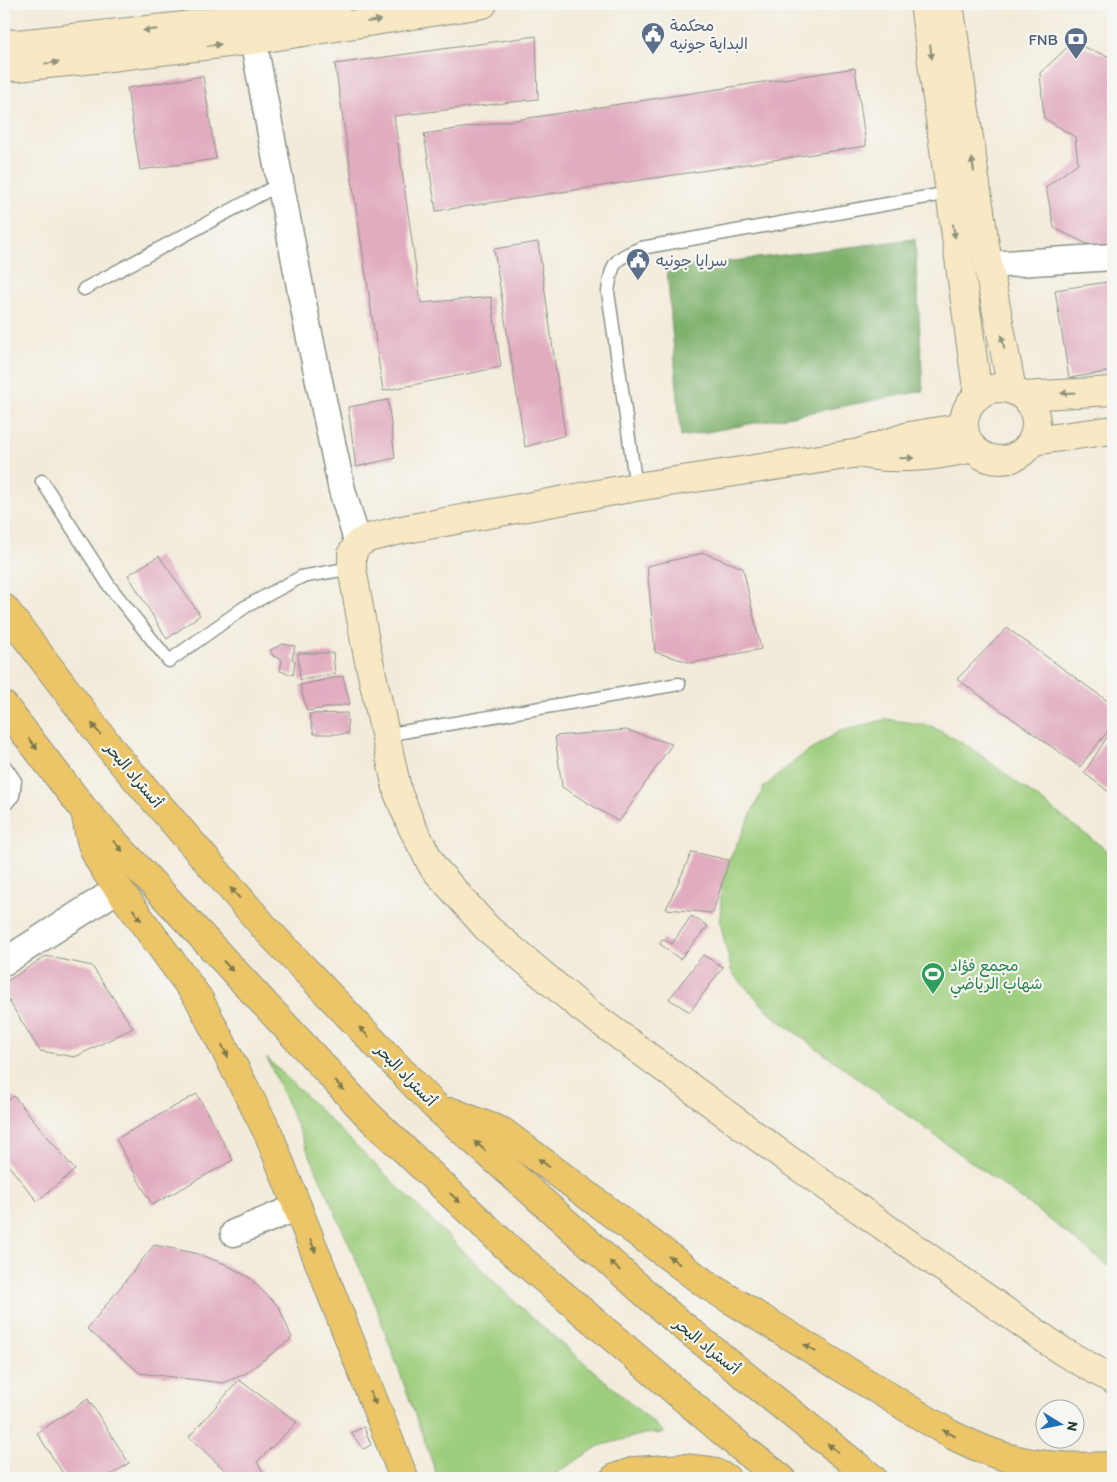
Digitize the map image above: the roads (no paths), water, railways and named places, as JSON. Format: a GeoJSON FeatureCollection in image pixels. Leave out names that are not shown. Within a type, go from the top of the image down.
{"type":"FeatureCollection","features":[{"type":"Feature","properties":{"kind":"highway","name":"أتستراد البحر"},"geometry":{"type":"LineString","coordinates":[[4,608],[118,758],[267,930],[434,1105],[672,1317],[872,1478]]}},
{"type":"Feature","properties":{"kind":"highway"},"geometry":{"type":"LineString","coordinates":[[4,706],[85,811],[368,1115],[507,1247],[742,1448],[781,1478]]}},
{"type":"Feature","properties":{"kind":"highway"},"geometry":{"type":"LineString","coordinates":[[85,811],[94,853],[199,999],[268,1135],[404,1478]]}},
{"type":"Feature","properties":{"kind":"highway"},"geometry":{"type":"LineString","coordinates":[[434,1105],[503,1132],[707,1285],[950,1434],[993,1453],[1022,1461],[1082,1468],[1113,1466]]}},
{"type":"Feature","properties":{"kind":"highway"},"geometry":{"type":"LineString","coordinates":[[615,1478],[635,1471],[684,1468],[711,1471],[726,1478]]}},
{"type":"Feature","properties":{"kind":"street"},"geometry":{"type":"LineString","coordinates":[[4,66],[17,67],[77,61],[251,29],[337,4]]}},
{"type":"Feature","properties":{"kind":"street"},"geometry":{"type":"LineString","coordinates":[[4,43],[16,44],[76,38],[251,29],[483,4]]}},
{"type":"Feature","properties":{"kind":"street"},"geometry":{"type":"LineString","coordinates":[[924,4],[978,396]]}},
{"type":"Feature","properties":{"kind":"street"},"geometry":{"type":"LineString","coordinates":[[949,4],[988,265],[1017,393],[1031,405],[1035,416],[1036,429],[1033,441],[1021,454],[1005,461],[992,460],[981,456],[968,437],[965,415],[970,405],[978,396],[988,390],[1000,388],[1017,393],[1113,391]]}},
{"type":"Feature","properties":{"kind":"street"},"geometry":{"type":"LineString","coordinates":[[251,29],[308,329],[355,556],[366,647],[398,793],[412,827],[433,867],[487,928],[582,1008],[781,1154],[1062,1350],[1113,1380]]}},
{"type":"Feature","properties":{"kind":"street"},"geometry":{"type":"LineString","coordinates":[[988,265],[1113,257]]}},
{"type":"Feature","properties":{"kind":"street"},"geometry":{"type":"LineString","coordinates":[[1033,441],[1113,430]]}},
{"type":"Feature","properties":{"kind":"street"},"geometry":{"type":"LineString","coordinates":[[355,556],[368,538],[401,530],[636,487],[859,454],[884,458],[913,458],[941,455],[968,437]]}},
{"type":"Feature","properties":{"kind":"street"},"geometry":{"type":"LineString","coordinates":[[4,962],[118,888]]}},
{"type":"Feature","properties":{"kind":"street"},"geometry":{"type":"LineString","coordinates":[[234,1233],[298,1207]]}},
{"type":"Feature","properties":{"kind":"lane"},"geometry":{"type":"LineString","coordinates":[[84,289],[280,184]]}},
{"type":"Feature","properties":{"kind":"lane"},"geometry":{"type":"LineString","coordinates":[[636,487],[608,292],[613,268],[616,261],[622,255],[641,248],[949,193]]}},
{"type":"Feature","properties":{"kind":"lane"},"geometry":{"type":"LineString","coordinates":[[42,481],[110,587],[169,662],[245,607],[301,577],[355,556]]}},
{"type":"Feature","properties":{"kind":"lane"},"geometry":{"type":"LineString","coordinates":[[386,735],[679,684]]}},
{"type":"Feature","properties":{"kind":"lane"},"geometry":{"type":"LineString","coordinates":[[4,765],[15,781],[13,796],[4,806]]}},
{"type":"Feature","properties":{"kind":"place","name":"محكمة البداية جونيه"},"geometry":{"type":"Point","coordinates":[653,55]}},
{"type":"Feature","properties":{"kind":"place","name":"FNB"},"geometry":{"type":"Point","coordinates":[1076,60]}},
{"type":"Feature","properties":{"kind":"place","name":"سرايا جونيه"},"geometry":{"type":"Point","coordinates":[638,281]}},
{"type":"Feature","properties":{"kind":"place","name":"مجمع فؤاد شهاب الرياضي"},"geometry":{"type":"Point","coordinates":[933,995]}}]}
